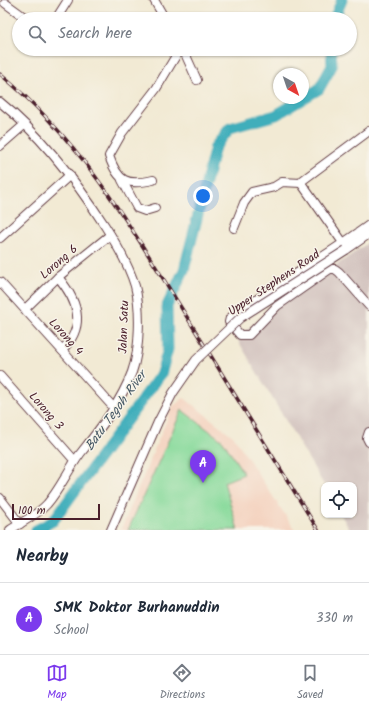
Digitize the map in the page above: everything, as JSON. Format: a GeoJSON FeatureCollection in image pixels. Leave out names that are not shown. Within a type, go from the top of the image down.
{"type":"FeatureCollection","features":[{"type":"Feature","properties":{"kind":"street"},"geometry":{"type":"LineString","coordinates":[[60,12],[68,0]]}},
{"type":"Feature","properties":{"kind":"street"},"geometry":{"type":"LineString","coordinates":[[154,0],[161,12]]}},
{"type":"Feature","properties":{"kind":"street"},"geometry":{"type":"LineString","coordinates":[[5,3],[17,12]]}},
{"type":"Feature","properties":{"kind":"street"},"geometry":{"type":"LineString","coordinates":[[155,208],[145,211],[137,208],[109,156],[112,148],[156,89],[176,56]]}},
{"type":"Feature","properties":{"kind":"street"},"geometry":{"type":"LineString","coordinates":[[186,56],[197,80]]}},
{"type":"Feature","properties":{"kind":"street","name":"Jalan Satu"},"geometry":{"type":"LineString","coordinates":[[0,102],[47,148],[70,175],[110,235],[131,273],[138,299],[139,315],[132,372],[114,408],[75,461],[47,505],[34,516],[10,530]]}},
{"type":"Feature","properties":{"kind":"street"},"geometry":{"type":"LineString","coordinates":[[0,146],[24,125]]}},
{"type":"Feature","properties":{"kind":"street"},"geometry":{"type":"LineString","coordinates":[[301,183],[369,131]]}},
{"type":"Feature","properties":{"kind":"street"},"geometry":{"type":"LineString","coordinates":[[0,238],[70,175]]}},
{"type":"Feature","properties":{"kind":"street"},"geometry":{"type":"LineString","coordinates":[[122,179],[128,183],[153,180]]}},
{"type":"Feature","properties":{"kind":"street"},"geometry":{"type":"LineString","coordinates":[[234,228],[244,203],[252,192],[274,187],[282,182],[301,183]]}},
{"type":"Feature","properties":{"kind":"street"},"geometry":{"type":"LineString","coordinates":[[301,183],[345,247]]}},
{"type":"Feature","properties":{"kind":"street"},"geometry":{"type":"LineString","coordinates":[[369,225],[345,247],[257,298],[230,318],[229,322],[240,335],[249,335],[278,306],[330,269],[335,269],[339,272],[369,306]]}},
{"type":"Feature","properties":{"kind":"street","name":"Upper Stephens Road"},"geometry":{"type":"LineString","coordinates":[[111,530],[158,422],[173,393],[196,360],[240,318],[345,247],[369,234]]}},
{"type":"Feature","properties":{"kind":"street","name":"Lorong 6"},"geometry":{"type":"LineString","coordinates":[[25,309],[58,277],[110,235]]}},
{"type":"Feature","properties":{"kind":"street"},"geometry":{"type":"LineString","coordinates":[[58,277],[71,292],[75,301],[77,314],[75,333],[69,343],[62,350]]}},
{"type":"Feature","properties":{"kind":"street","name":"Lorong 4"},"geometry":{"type":"LineString","coordinates":[[0,282],[114,408]]}},
{"type":"Feature","properties":{"kind":"street","name":"Lorong 3"},"geometry":{"type":"LineString","coordinates":[[0,376],[75,461]]}},
{"type":"Feature","properties":{"kind":"street"},"geometry":{"type":"LineString","coordinates":[[369,432],[367,438],[369,442]]}},
{"type":"Feature","properties":{"kind":"street"},"geometry":{"type":"LineString","coordinates":[[0,498],[20,524]]}},
{"type":"Feature","properties":{"kind":"shaded area"},"geometry":{"type":"Polygon","coordinates":[[[369,242],[369,530],[350,530],[343,518],[357,518],[357,482],[322,482],[236,337],[369,242]]]}},
{"type":"Feature","properties":{"kind":"shaded area"},"geometry":{"type":"Polygon","coordinates":[[[184,398],[234,437],[295,530],[121,530],[172,407],[184,398]]]}},
{"type":"Feature","properties":{"kind":"green space"},"geometry":{"type":"Polygon","coordinates":[[[182,410],[223,441],[244,474],[224,482],[238,530],[128,530],[182,410]]]}},
{"type":"Feature","properties":{"kind":"waterway","name":"Batu Tegoh River"},"geometry":{"type":"LineString","coordinates":[[337,12],[342,0]]}},
{"type":"Feature","properties":{"kind":"waterway","name":"Batu Tegoh River"},"geometry":{"type":"LineString","coordinates":[[36,530],[53,521],[161,374],[168,349],[167,306],[184,270],[215,147],[230,128],[276,115],[319,89],[332,66],[331,56]]}},
{"type":"Feature","properties":{"kind":"railway"},"geometry":{"type":"LineString","coordinates":[[0,74],[29,99],[55,126],[79,154],[122,214],[318,530]]}},
{"type":"Feature","properties":{"kind":"place","name":"SMK Doktor Burhanuddin"},"geometry":{"type":"Point","coordinates":[203,483]}}]}
